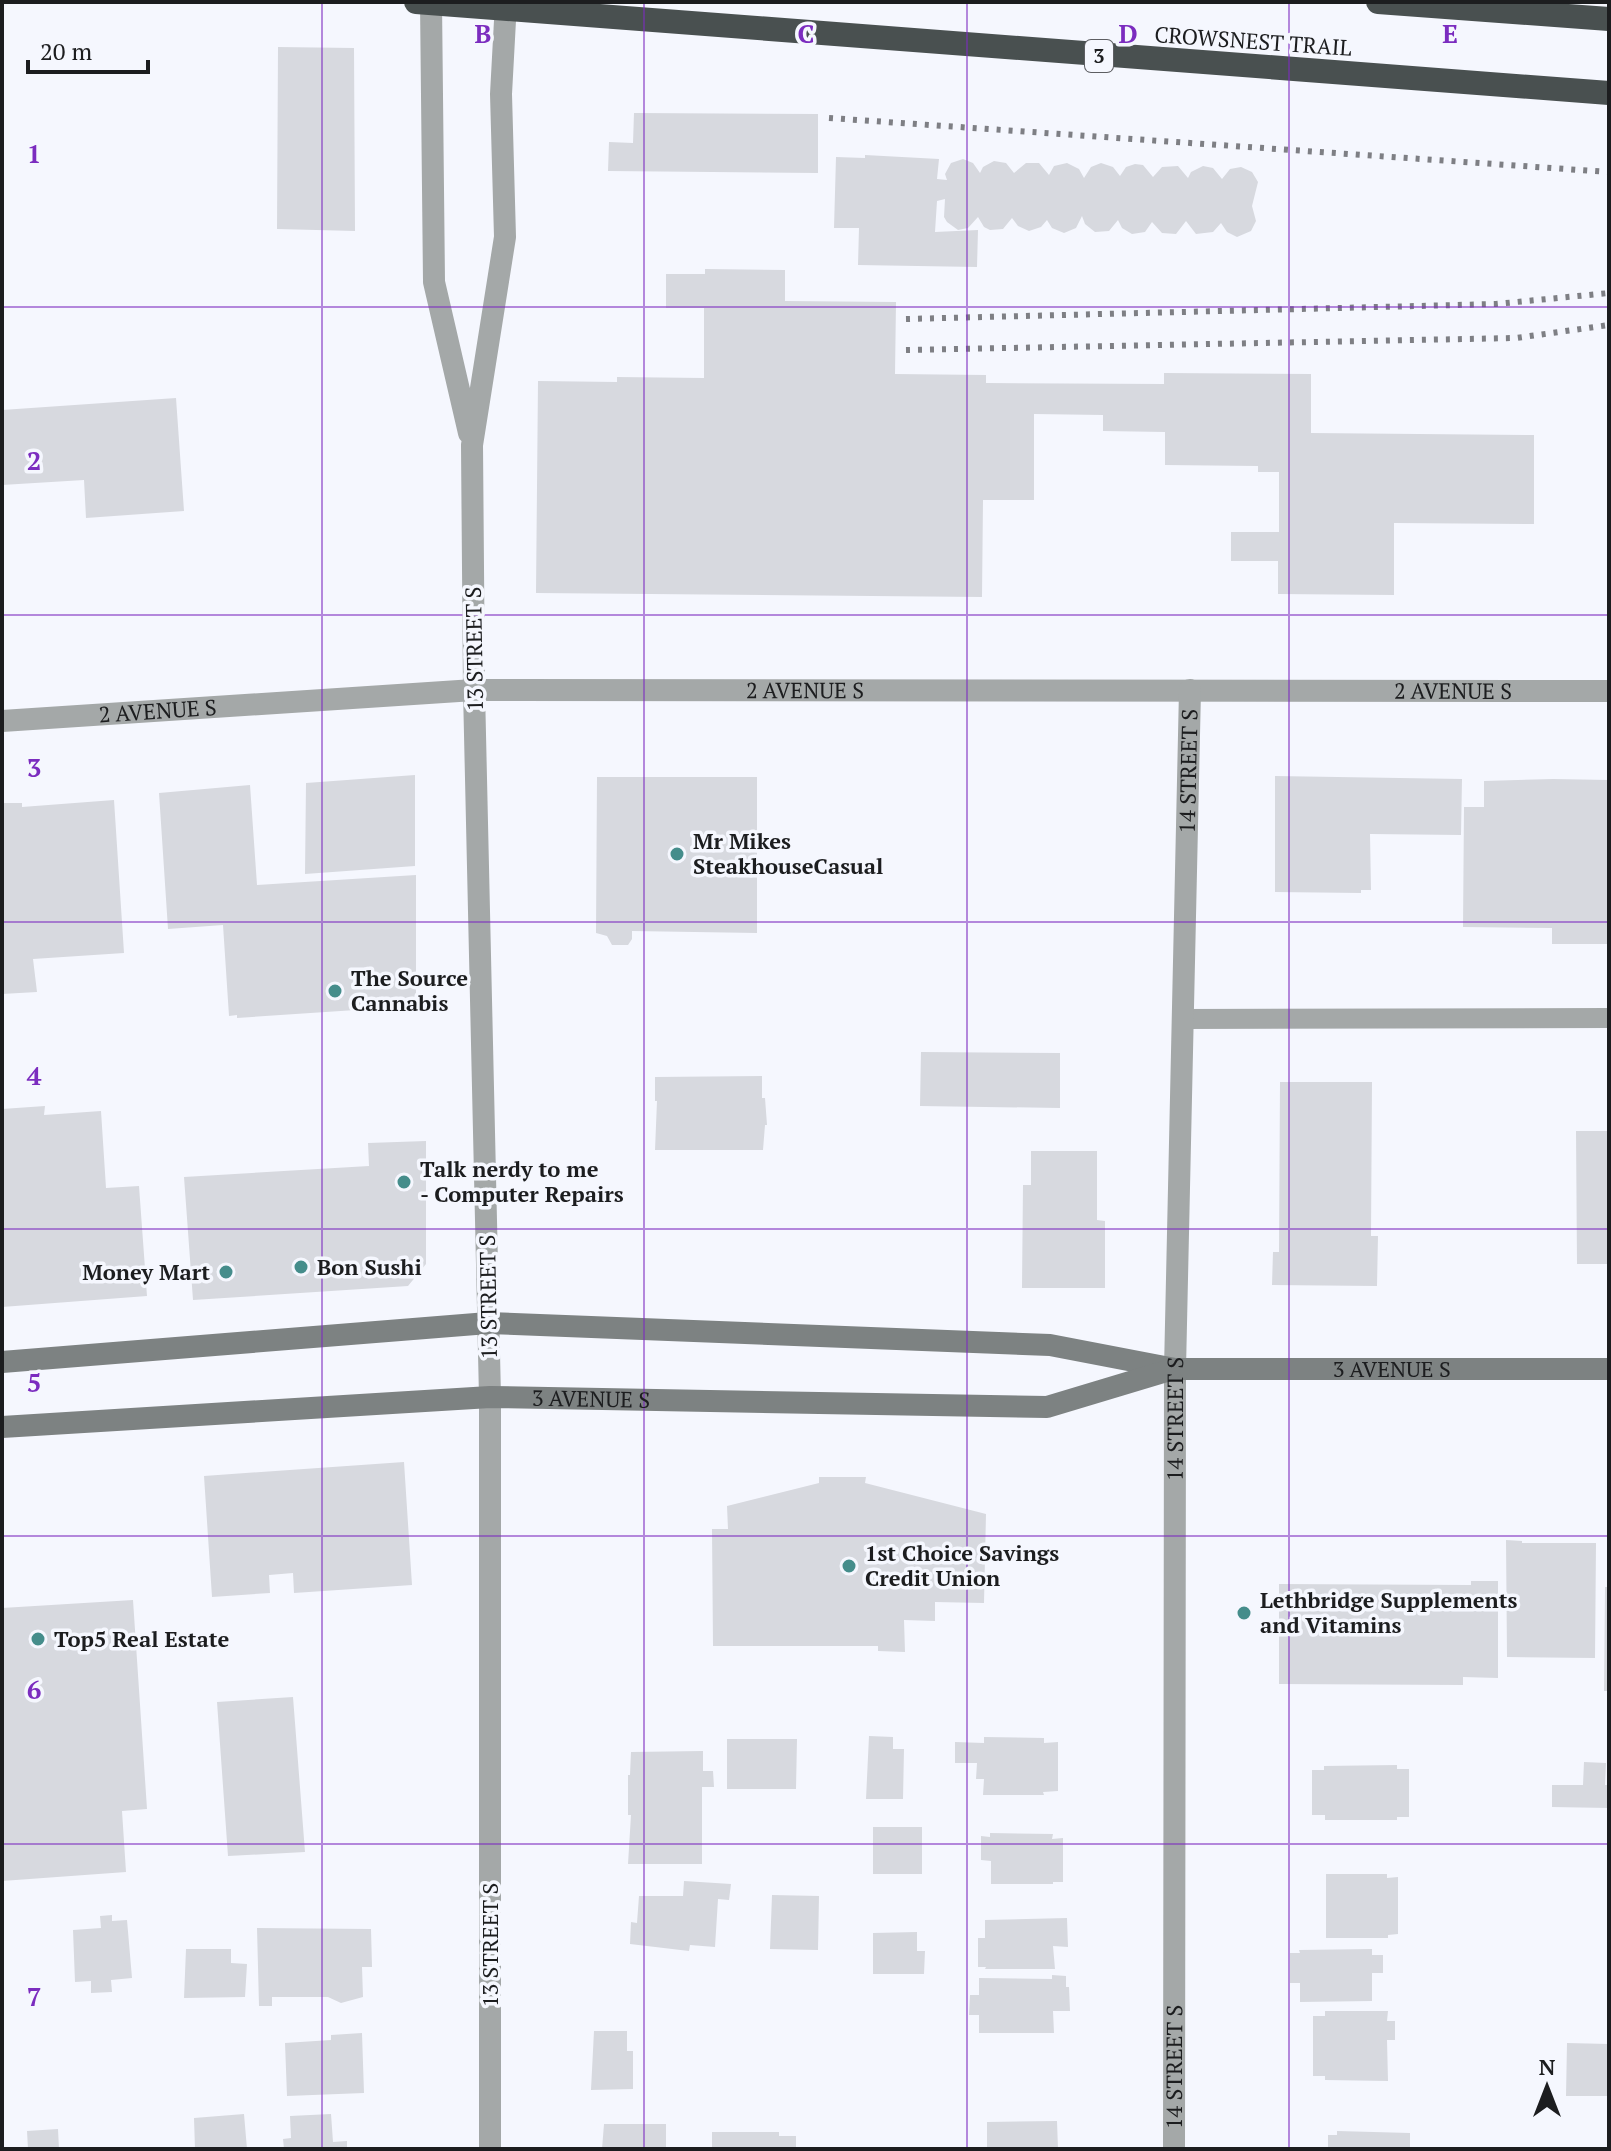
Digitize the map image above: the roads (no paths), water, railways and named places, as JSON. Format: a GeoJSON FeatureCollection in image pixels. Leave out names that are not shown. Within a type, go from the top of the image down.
{"type":"FeatureCollection","features":[{"type":"Feature","properties":{"kind":"highway","name":"CROWSNEST TRAIL"},"geometry":{"type":"LineString","coordinates":[[416,2],[1609,93]]}},
{"type":"Feature","properties":{"kind":"highway"},"geometry":{"type":"LineString","coordinates":[[1378,2],[1609,19]]}},
{"type":"Feature","properties":{"kind":"main road","name":"3 AVENUE S"},"geometry":{"type":"LineString","coordinates":[[2,1362],[488,1323],[1050,1345],[1175,1369],[1609,1369]]}},
{"type":"Feature","properties":{"kind":"main road","name":"3 AVENUE S"},"geometry":{"type":"LineString","coordinates":[[2,1427],[490,1397],[1047,1407],[1175,1369]]}},
{"type":"Feature","properties":{"kind":"street","name":"13 STREET S"},"geometry":{"type":"LineString","coordinates":[[431,2],[434,282],[472,445]]}},
{"type":"Feature","properties":{"kind":"street","name":"13 STREET S"},"geometry":{"type":"LineString","coordinates":[[490,2149],[490,1397],[474,690],[472,445],[505,237],[501,94],[506,2]]}},
{"type":"Feature","properties":{"kind":"street","name":"2 AVENUE S"},"geometry":{"type":"LineString","coordinates":[[2,721],[474,690],[1609,691]]}},
{"type":"Feature","properties":{"kind":"street","name":"14 STREET S"},"geometry":{"type":"LineString","coordinates":[[1174,2149],[1175,1369],[1190,690]]}},
{"type":"Feature","properties":{"kind":"lane"},"geometry":{"type":"LineString","coordinates":[[1182,1019],[1609,1018]]}},
{"type":"Feature","properties":{"kind":"railway"},"geometry":{"type":"LineString","coordinates":[[829,118],[1609,172]]}},
{"type":"Feature","properties":{"kind":"railway"},"geometry":{"type":"LineString","coordinates":[[906,319],[1496,304],[1609,293]]}},
{"type":"Feature","properties":{"kind":"railway"},"geometry":{"type":"LineString","coordinates":[[906,350],[1516,338],[1609,325]]}},
{"type":"Feature","properties":{"kind":"place","name":"Mr Mikes SteakhouseCasual"},"geometry":{"type":"Point","coordinates":[677,854]}},
{"type":"Feature","properties":{"kind":"place","name":"The Source Cannabis"},"geometry":{"type":"Point","coordinates":[335,991]}},
{"type":"Feature","properties":{"kind":"place","name":"Talk nerdy to me - Computer Repairs"},"geometry":{"type":"Point","coordinates":[404,1182]}},
{"type":"Feature","properties":{"kind":"place","name":"Bon Sushi"},"geometry":{"type":"Point","coordinates":[301,1267]}},
{"type":"Feature","properties":{"kind":"place","name":"Money Mart"},"geometry":{"type":"Point","coordinates":[226,1272]}},
{"type":"Feature","properties":{"kind":"place","name":"1st Choice Savings Credit Union"},"geometry":{"type":"Point","coordinates":[849,1566]}},
{"type":"Feature","properties":{"kind":"place","name":"Lethbridge Supplements and Vitamins"},"geometry":{"type":"Point","coordinates":[1244,1613]}},
{"type":"Feature","properties":{"kind":"place","name":"Top5 Real Estate"},"geometry":{"type":"Point","coordinates":[38,1639]}}]}
